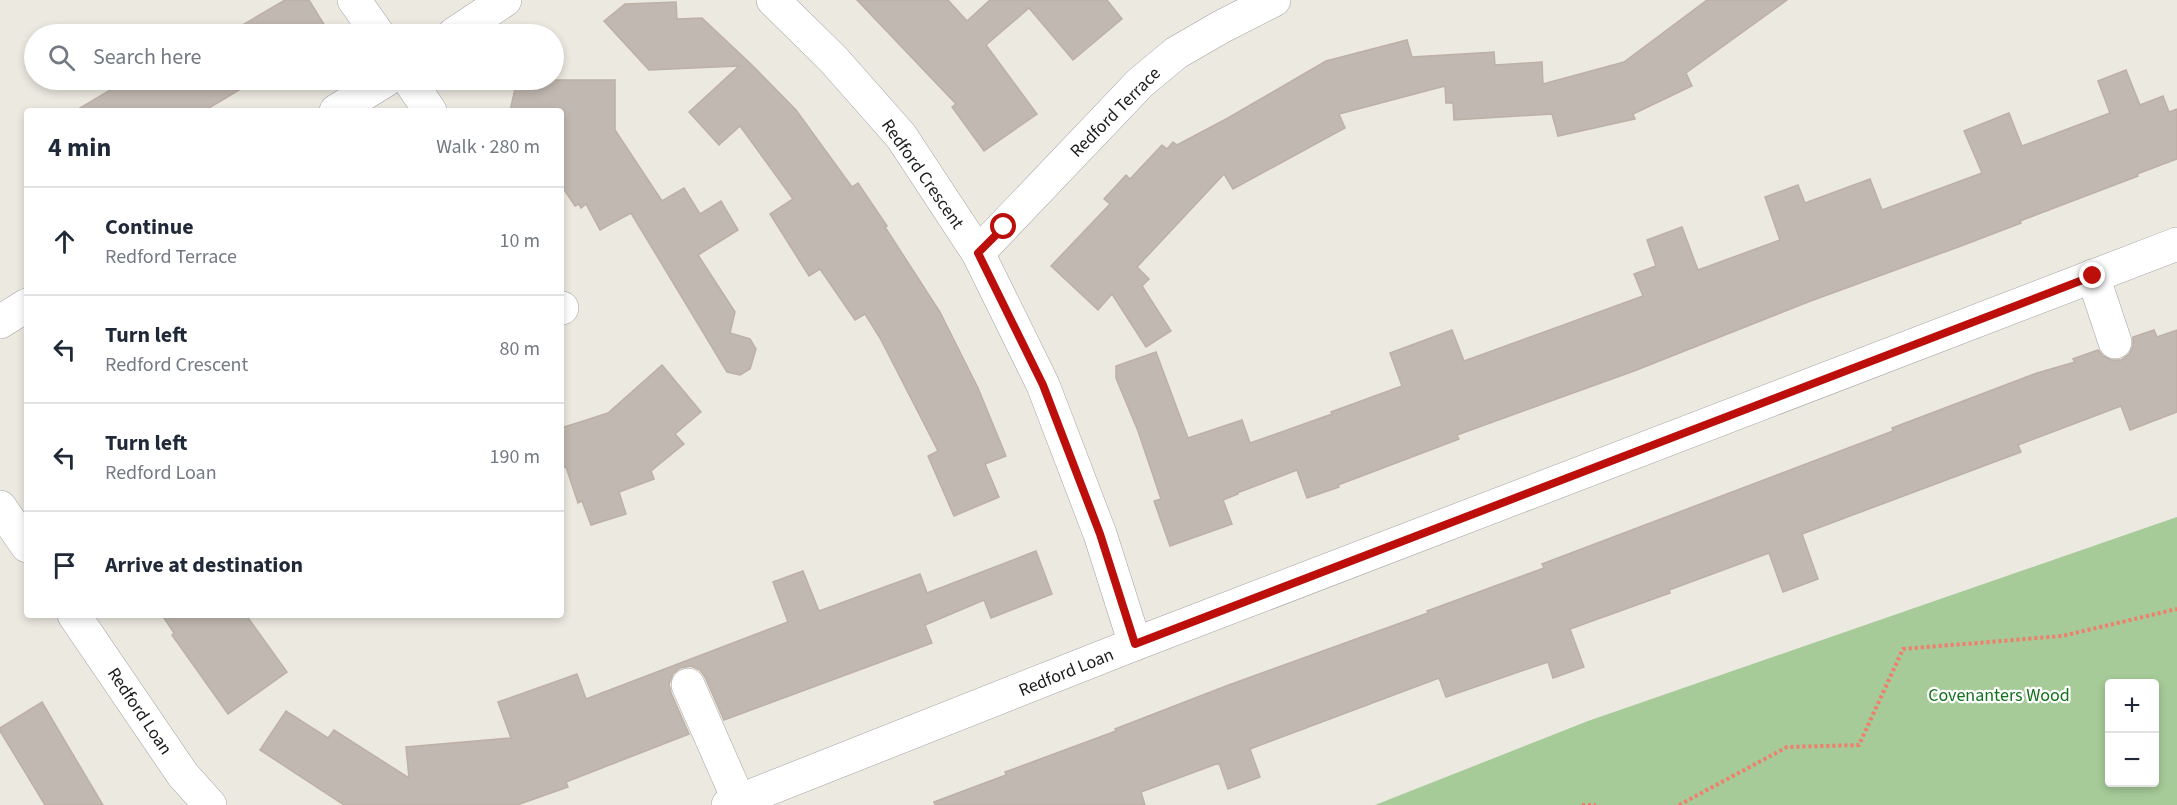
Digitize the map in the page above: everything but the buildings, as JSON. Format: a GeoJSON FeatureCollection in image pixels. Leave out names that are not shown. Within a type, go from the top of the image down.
{"type":"FeatureCollection","features":[{"type":"Feature","properties":{"kind":"street"},"geometry":{"type":"LineString","coordinates":[[354,0],[371,24]]}},
{"type":"Feature","properties":{"kind":"street"},"geometry":{"type":"LineString","coordinates":[[469,24],[505,0]]}},
{"type":"Feature","properties":{"kind":"street","name":"Redford Crescent"},"geometry":{"type":"LineString","coordinates":[[773,0],[833,58],[901,136],[978,253],[1043,385],[1100,534],[1135,644]]}},
{"type":"Feature","properties":{"kind":"street","name":"Redford Terrace"},"geometry":{"type":"LineString","coordinates":[[978,253],[1140,83],[1176,53],[1274,0]]}},
{"type":"Feature","properties":{"kind":"street"},"geometry":{"type":"LineString","coordinates":[[341,108],[370,90]]}},
{"type":"Feature","properties":{"kind":"street"},"geometry":{"type":"LineString","coordinates":[[416,90],[428,108]]}},
{"type":"Feature","properties":{"kind":"street","name":"Redford Loan"},"geometry":{"type":"LineString","coordinates":[[733,803],[1135,644],[2177,244]]}},
{"type":"Feature","properties":{"kind":"street"},"geometry":{"type":"LineString","coordinates":[[2093,276],[2115,342]]}},
{"type":"Feature","properties":{"kind":"street"},"geometry":{"type":"LineString","coordinates":[[0,322],[24,307]]}},
{"type":"Feature","properties":{"kind":"street"},"geometry":{"type":"LineString","coordinates":[[0,507],[24,542]]}},
{"type":"Feature","properties":{"kind":"street","name":"Redford Loan"},"geometry":{"type":"LineString","coordinates":[[76,618],[183,774],[210,805]]}},
{"type":"Feature","properties":{"kind":"street"},"geometry":{"type":"LineString","coordinates":[[687,685],[733,803]]}},
{"type":"Feature","properties":{"kind":"path"},"geometry":{"type":"LineString","coordinates":[[1678,805],[1787,747],[1859,745],[1903,649],[2062,636],[2177,609]]}},
{"type":"Feature","properties":{"kind":"path"},"geometry":{"type":"LineString","coordinates":[[1582,805],[1596,805]]}},
{"type":"Feature","properties":{"kind":"green space","name":"Covenanters Wood"},"geometry":{"type":"Polygon","coordinates":[[[2177,517],[2177,805],[1375,805],[1588,721],[2177,517]]]}},
{"type":"Feature","properties":{"kind":"route"},"geometry":{"type":"LineString","coordinates":[[1004,227],[978,253],[1043,385],[1100,534],[1135,644],[2093,276]]}}]}
